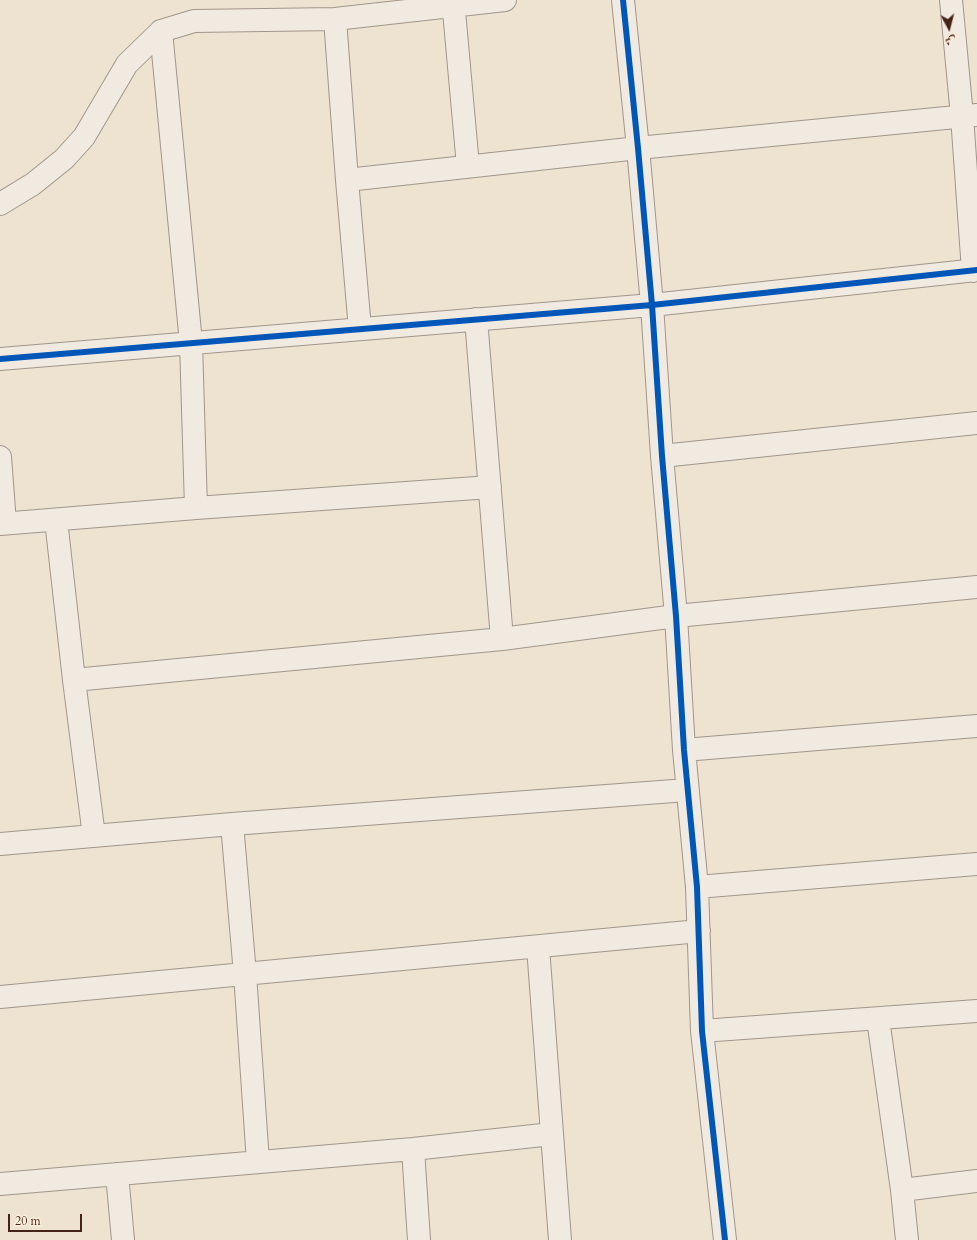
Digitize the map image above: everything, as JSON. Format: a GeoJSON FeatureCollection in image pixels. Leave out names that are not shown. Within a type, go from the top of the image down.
{"type":"FeatureCollection","features":[{"type":"Feature","properties":{"kind":"street"},"geometry":{"type":"LineString","coordinates":[[0,204],[33,184],[64,158],[84,137],[127,64],[162,31],[194,22],[335,19],[453,3],[505,0]]}},
{"type":"Feature","properties":{"kind":"street"},"geometry":{"type":"LineString","coordinates":[[622,0],[638,148],[652,305],[662,456],[676,616],[687,790],[697,887],[702,1031],[725,1240]]}},
{"type":"Feature","properties":{"kind":"street"},"geometry":{"type":"LineString","coordinates":[[0,359],[652,305],[975,270],[969,116],[951,0]]}},
{"type":"Feature","properties":{"kind":"street"},"geometry":{"type":"LineString","coordinates":[[453,3],[468,166]]}},
{"type":"Feature","properties":{"kind":"street"},"geometry":{"type":"LineString","coordinates":[[335,19],[360,329]]}},
{"type":"Feature","properties":{"kind":"street"},"geometry":{"type":"LineString","coordinates":[[162,31],[191,343],[196,508]]}},
{"type":"Feature","properties":{"kind":"street"},"geometry":{"type":"LineString","coordinates":[[347,180],[638,148],[969,116]]}},
{"type":"Feature","properties":{"kind":"street"},"geometry":{"type":"LineString","coordinates":[[476,319],[502,638]]}},
{"type":"Feature","properties":{"kind":"street"},"geometry":{"type":"LineString","coordinates":[[662,456],[977,423]]}},
{"type":"Feature","properties":{"kind":"street"},"geometry":{"type":"LineString","coordinates":[[0,457],[3,524],[196,508],[490,487]]}},
{"type":"Feature","properties":{"kind":"street"},"geometry":{"type":"LineString","coordinates":[[56,520],[74,680],[94,836]]}},
{"type":"Feature","properties":{"kind":"street"},"geometry":{"type":"LineString","coordinates":[[74,680],[502,638],[676,616],[977,587]]}},
{"type":"Feature","properties":{"kind":"street"},"geometry":{"type":"LineString","coordinates":[[684,750],[977,726]]}},
{"type":"Feature","properties":{"kind":"street"},"geometry":{"type":"LineString","coordinates":[[0,844],[232,824],[687,790]]}},
{"type":"Feature","properties":{"kind":"street"},"geometry":{"type":"LineString","coordinates":[[232,824],[245,974],[258,1162]]}},
{"type":"Feature","properties":{"kind":"street"},"geometry":{"type":"LineString","coordinates":[[697,887],[977,864]]}},
{"type":"Feature","properties":{"kind":"street"},"geometry":{"type":"LineString","coordinates":[[0,997],[699,931]]}},
{"type":"Feature","properties":{"kind":"street"},"geometry":{"type":"LineString","coordinates":[[538,947],[560,1240]]}},
{"type":"Feature","properties":{"kind":"street"},"geometry":{"type":"LineString","coordinates":[[702,1031],[977,1011]]}},
{"type":"Feature","properties":{"kind":"street"},"geometry":{"type":"LineString","coordinates":[[878,1019],[908,1240]]}},
{"type":"Feature","properties":{"kind":"street"},"geometry":{"type":"LineString","coordinates":[[0,1184],[413,1149],[552,1134]]}},
{"type":"Feature","properties":{"kind":"street"},"geometry":{"type":"LineString","coordinates":[[413,1149],[419,1240]]}},
{"type":"Feature","properties":{"kind":"street"},"geometry":{"type":"LineString","coordinates":[[117,1174],[123,1240]]}},
{"type":"Feature","properties":{"kind":"street"},"geometry":{"type":"LineString","coordinates":[[902,1190],[977,1181]]}},
{"type":"Feature","properties":{"kind":"cycle path"},"geometry":{"type":"LineString","coordinates":[[623,0],[652,305],[662,456],[676,616],[684,750],[697,887],[702,1031],[725,1240]]}},
{"type":"Feature","properties":{"kind":"cycle path"},"geometry":{"type":"LineString","coordinates":[[0,359],[652,305],[977,270]]}}]}
